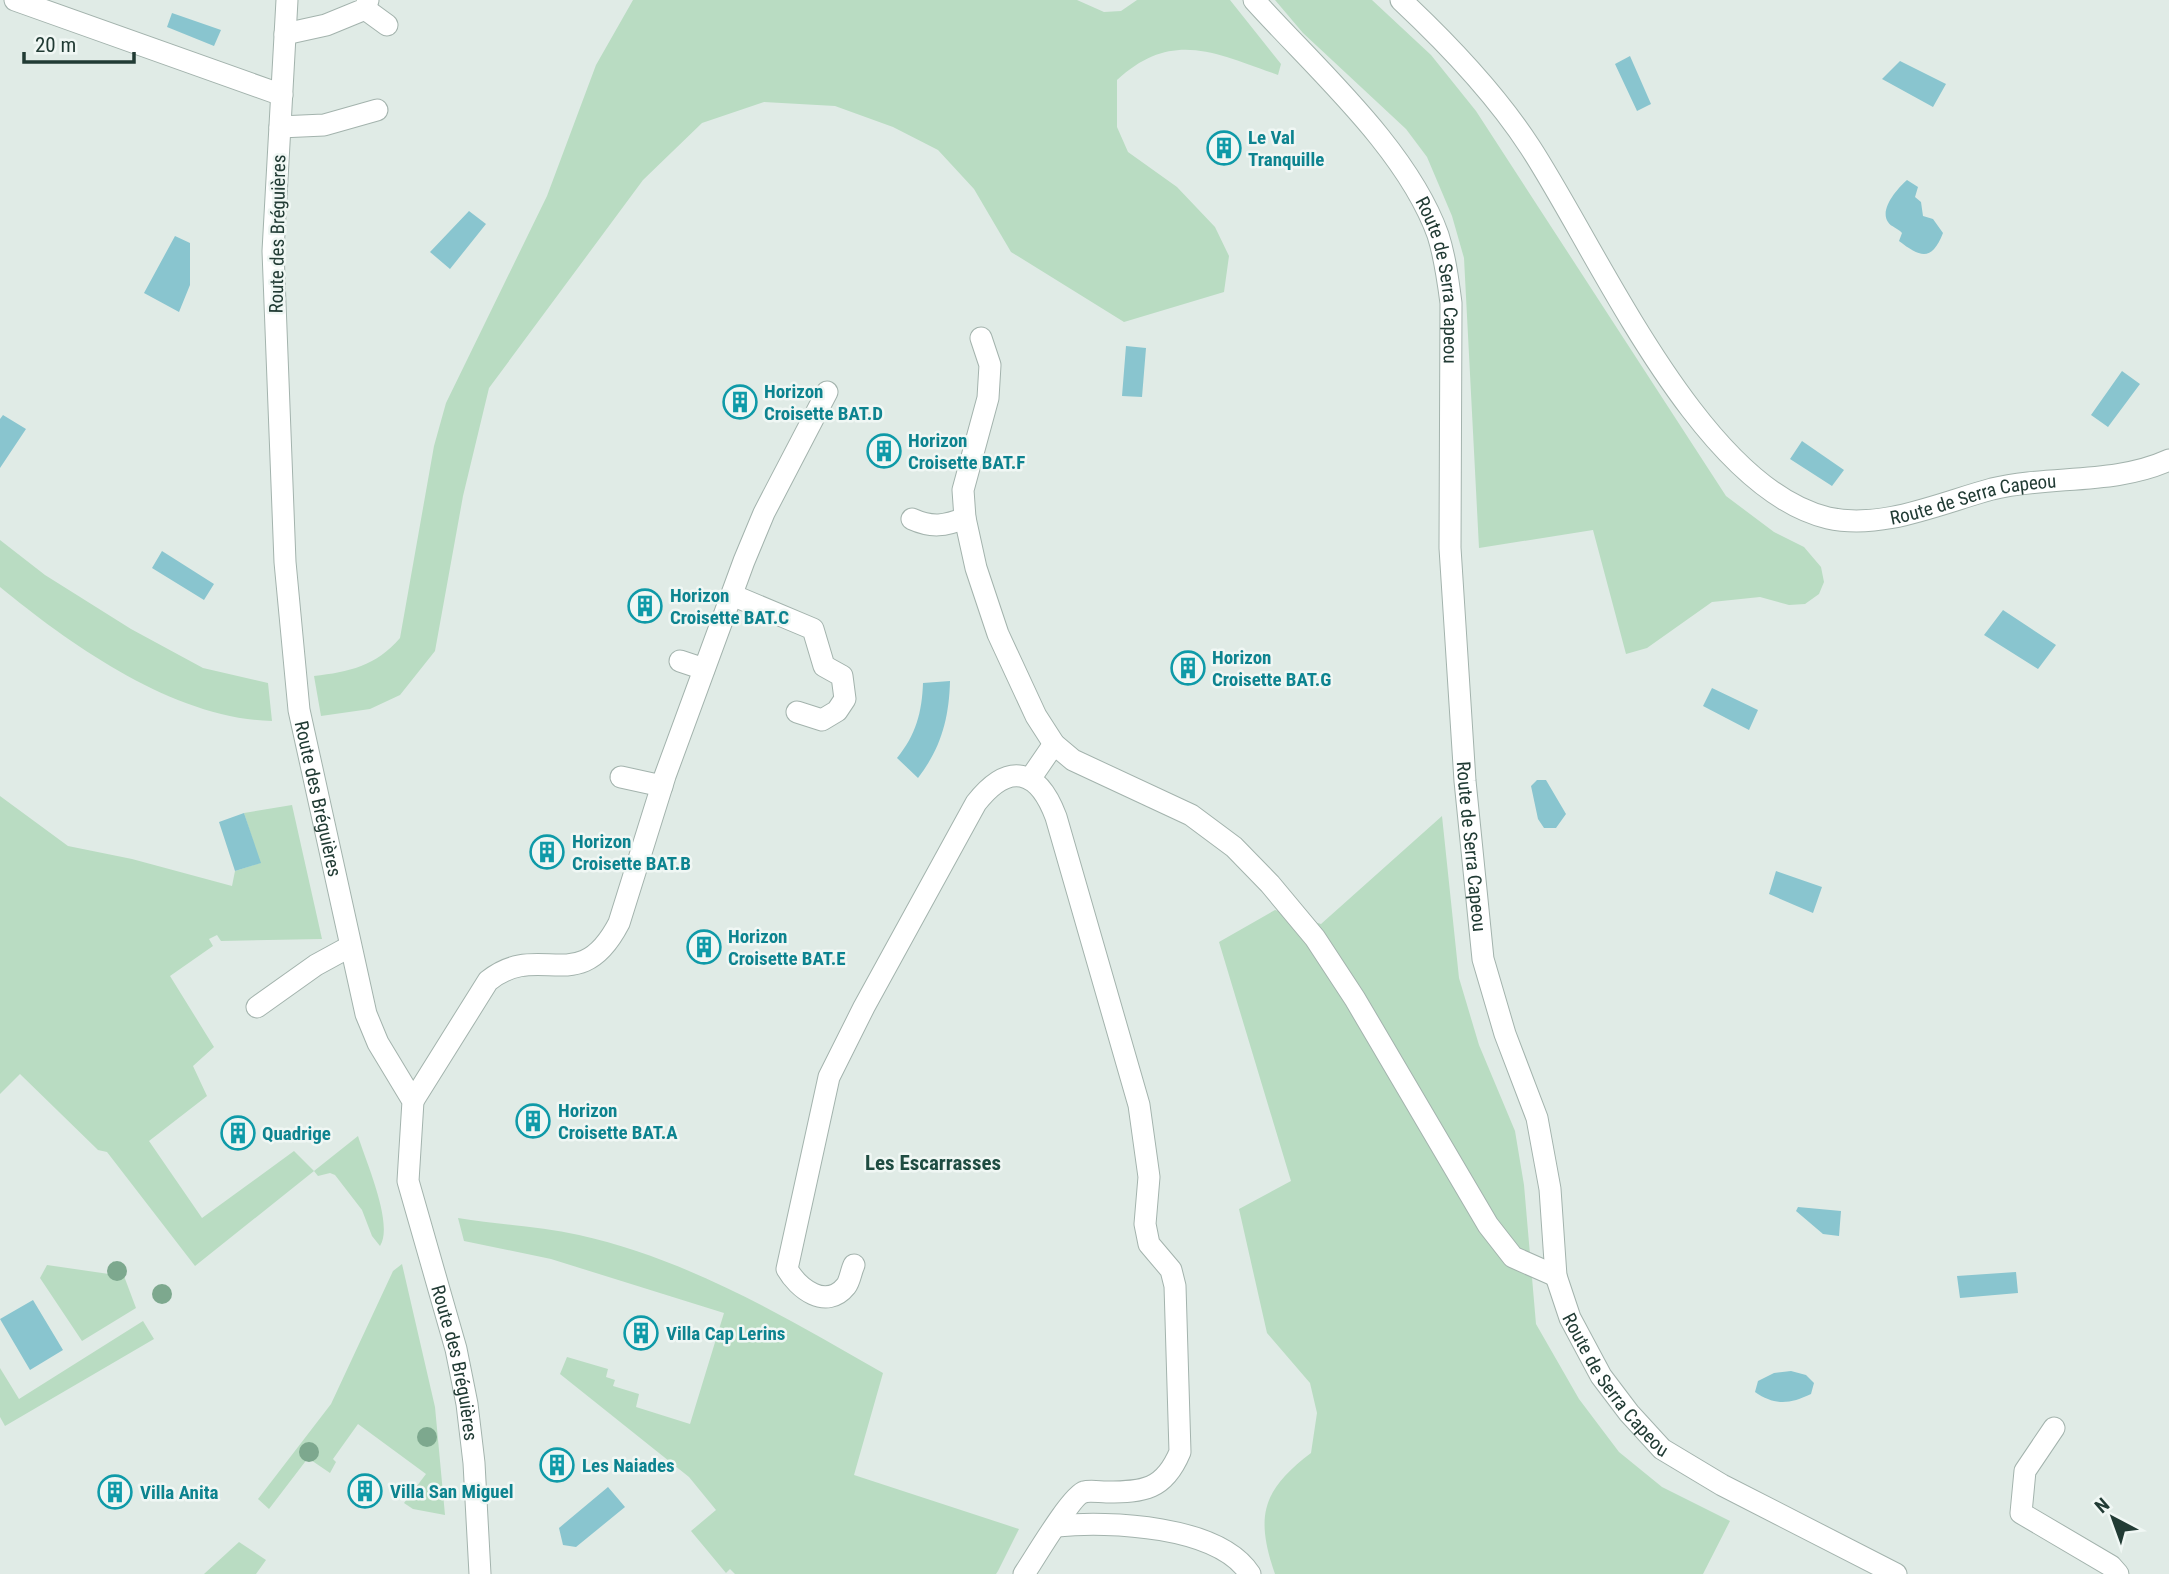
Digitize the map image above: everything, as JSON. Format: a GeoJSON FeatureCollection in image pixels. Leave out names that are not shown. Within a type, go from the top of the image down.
{"type":"FeatureCollection","features":[{"type":"Feature","properties":{"kind":"street"},"geometry":{"type":"LineString","coordinates":[[15,0],[282,96]]}},
{"type":"Feature","properties":{"kind":"street","name":"Route des Bréguières"},"geometry":{"type":"LineString","coordinates":[[287,0],[273,250],[285,562],[299,710],[349,947],[366,1014],[378,1043],[413,1101],[408,1181],[456,1349],[467,1404],[474,1463],[480,1574]]}},
{"type":"Feature","properties":{"kind":"street","name":"Route de Serra Capeou"},"geometry":{"type":"LineString","coordinates":[[1254,0],[1385,144],[1413,184],[1437,233],[1446,265],[1451,303],[1450,548],[1465,781],[1483,959],[1505,1034],[1537,1118],[1550,1189],[1556,1276],[1570,1318],[1601,1376],[1629,1413],[1662,1449],[1722,1485],[1896,1574]]}},
{"type":"Feature","properties":{"kind":"street","name":"Route de Serra Capeou"},"geometry":{"type":"LineString","coordinates":[[1401,0],[1495,98],[1530,146],[1664,371],[1710,434],[1747,473],[1791,506],[1828,518],[1866,522],[1994,489],[2091,479],[2169,460]]}},
{"type":"Feature","properties":{"kind":"street"},"geometry":{"type":"LineString","coordinates":[[285,34],[326,24],[366,5],[387,25]]}},
{"type":"Feature","properties":{"kind":"street"},"geometry":{"type":"LineString","coordinates":[[280,127],[324,125],[377,110]]}},
{"type":"Feature","properties":{"kind":"street"},"geometry":{"type":"LineString","coordinates":[[981,338],[990,365],[988,398],[964,490],[965,518],[976,568],[998,634],[1036,716],[1054,744],[1073,760],[1191,815],[1234,847],[1270,884],[1314,938],[1355,999],[1489,1225],[1513,1257],[1556,1276]]}},
{"type":"Feature","properties":{"kind":"street"},"geometry":{"type":"LineString","coordinates":[[413,1101],[478,993],[497,973],[528,963],[574,967],[601,951],[619,923],[662,786],[732,595],[772,475],[827,392]]}},
{"type":"Feature","properties":{"kind":"street"},"geometry":{"type":"LineString","coordinates":[[912,519],[925,525],[945,526],[965,518]]}},
{"type":"Feature","properties":{"kind":"street"},"geometry":{"type":"LineString","coordinates":[[732,595],[813,629],[824,666],[842,676],[845,699],[837,711],[822,720],[797,712]]}},
{"type":"Feature","properties":{"kind":"street"},"geometry":{"type":"LineString","coordinates":[[680,661],[704,669]]}},
{"type":"Feature","properties":{"kind":"street"},"geometry":{"type":"LineString","coordinates":[[1030,779],[1054,744]]}},
{"type":"Feature","properties":{"kind":"street"},"geometry":{"type":"LineString","coordinates":[[854,1265],[846,1286],[829,1296],[811,1295],[795,1284],[787,1269],[829,1077],[864,1007],[976,803],[993,782],[1011,775],[1030,779],[1047,792],[1056,817],[1139,1105],[1149,1177],[1145,1224],[1149,1244],[1171,1270],[1175,1286],[1180,1452],[1173,1469],[1153,1487],[1139,1492],[1084,1492],[1069,1502],[1057,1526],[1024,1574]]}},
{"type":"Feature","properties":{"kind":"street"},"geometry":{"type":"LineString","coordinates":[[621,777],[662,786]]}},
{"type":"Feature","properties":{"kind":"street"},"geometry":{"type":"LineString","coordinates":[[257,1007],[316,965],[349,947]]}},
{"type":"Feature","properties":{"kind":"street"},"geometry":{"type":"LineString","coordinates":[[2054,1428],[2025,1471],[2021,1513],[2112,1566],[2119,1574]]}},
{"type":"Feature","properties":{"kind":"street"},"geometry":{"type":"LineString","coordinates":[[1057,1526],[1097,1522],[1158,1530],[1228,1552],[1250,1574]]}},
{"type":"Feature","properties":{"kind":"green space"},"geometry":{"type":"Polygon","coordinates":[[[633,0],[1077,0],[1104,12],[1121,11],[1137,0],[1230,0],[1281,64],[1278,75],[1214,53],[1176,50],[1137,64],[1117,80],[1117,127],[1128,152],[1177,187],[1215,227],[1229,256],[1224,292],[1124,322],[1011,252],[974,189],[938,150],[893,127],[835,106],[764,102],[702,123],[643,180],[489,388],[463,496],[435,651],[400,695],[370,709],[321,716],[314,676],[361,666],[391,648],[400,638],[434,446],[446,403],[547,196],[596,65],[633,0]]]}},
{"type":"Feature","properties":{"kind":"green space"},"geometry":{"type":"Polygon","coordinates":[[[1275,0],[1372,0],[1431,55],[1476,111],[1726,496],[1774,532],[1804,547],[1821,567],[1824,582],[1819,594],[1805,604],[1789,605],[1760,597],[1712,602],[1647,648],[1626,654],[1593,530],[1479,548],[1464,258],[1452,216],[1427,157],[1406,129],[1303,33],[1275,0]]]}},
{"type":"Feature","properties":{"kind":"green space"},"geometry":{"type":"Polygon","coordinates":[[[0,540],[45,575],[131,629],[203,668],[268,683],[272,721],[235,717],[199,708],[162,693],[92,655],[0,587],[0,540]]]}},
{"type":"Feature","properties":{"kind":"green space"},"geometry":{"type":"Polygon","coordinates":[[[0,796],[68,846],[132,859],[232,886],[235,871],[260,863],[244,813],[292,805],[322,939],[221,941],[217,935],[209,939],[213,946],[170,976],[214,1047],[193,1066],[207,1096],[149,1141],[202,1218],[294,1151],[314,1171],[195,1266],[107,1152],[98,1150],[20,1074],[0,1094],[0,796]]]}},
{"type":"Feature","properties":{"kind":"green space"},"geometry":{"type":"Polygon","coordinates":[[[1442,816],[1459,978],[1479,1045],[1515,1131],[1524,1185],[1536,1324],[1579,1399],[1619,1452],[1662,1487],[1730,1521],[1703,1574],[1275,1574],[1265,1536],[1267,1506],[1282,1479],[1311,1453],[1317,1413],[1310,1383],[1267,1333],[1239,1209],[1291,1181],[1219,942],[1275,910],[1321,924],[1442,816]]]}},
{"type":"Feature","properties":{"kind":"green space"},"geometry":{"type":"Polygon","coordinates":[[[358,1136],[384,1223],[380,1246],[372,1236],[362,1210],[335,1175],[330,1173],[318,1176],[314,1171],[358,1136]]]}},
{"type":"Feature","properties":{"kind":"green space"},"geometry":{"type":"Polygon","coordinates":[[[458,1218],[579,1235],[660,1259],[736,1292],[883,1373],[854,1475],[1019,1529],[998,1571],[996,1574],[735,1574],[730,1569],[726,1573],[691,1531],[716,1510],[689,1477],[560,1374],[567,1357],[608,1369],[606,1377],[615,1380],[613,1386],[639,1394],[636,1407],[690,1424],[724,1313],[551,1259],[464,1241],[458,1218]]]}},
{"type":"Feature","properties":{"kind":"green space"},"geometry":{"type":"Polygon","coordinates":[[[113,1261],[124,1276],[136,1308],[82,1341],[40,1278],[47,1265],[109,1274],[113,1261]]]}},
{"type":"Feature","properties":{"kind":"green space"},"geometry":{"type":"Polygon","coordinates":[[[402,1264],[435,1407],[445,1515],[413,1509],[404,1503],[426,1474],[358,1424],[333,1459],[336,1462],[330,1473],[308,1458],[269,1509],[258,1499],[331,1404],[393,1271],[402,1264]]]}},
{"type":"Feature","properties":{"kind":"green space"},"geometry":{"type":"Polygon","coordinates":[[[143,1321],[154,1339],[5,1426],[0,1417],[0,1368],[19,1399],[143,1321]]]}},
{"type":"Feature","properties":{"kind":"green space"},"geometry":{"type":"Polygon","coordinates":[[[239,1542],[266,1560],[256,1574],[204,1574],[239,1542]]]}},
{"type":"Feature","properties":{"kind":"water"},"geometry":{"type":"Polygon","coordinates":[[[172,13],[221,30],[214,46],[167,27],[172,13]]]}},
{"type":"Feature","properties":{"kind":"water"},"geometry":{"type":"Polygon","coordinates":[[[1630,56],[1651,104],[1637,111],[1615,64],[1630,56]]]}},
{"type":"Feature","properties":{"kind":"water"},"geometry":{"type":"Polygon","coordinates":[[[1900,61],[1946,84],[1933,107],[1882,79],[1900,61]]]}},
{"type":"Feature","properties":{"kind":"water"},"geometry":{"type":"Polygon","coordinates":[[[1907,180],[1918,187],[1915,197],[1921,202],[1923,216],[1933,219],[1943,233],[1935,248],[1925,254],[1914,251],[1899,241],[1902,233],[1889,224],[1886,217],[1891,199],[1907,180]]]}},
{"type":"Feature","properties":{"kind":"water"},"geometry":{"type":"Polygon","coordinates":[[[469,211],[486,224],[450,269],[430,252],[469,211]]]}},
{"type":"Feature","properties":{"kind":"water"},"geometry":{"type":"Polygon","coordinates":[[[175,236],[190,243],[190,285],[179,312],[144,293],[175,236]]]}},
{"type":"Feature","properties":{"kind":"water"},"geometry":{"type":"Polygon","coordinates":[[[1126,346],[1146,348],[1142,397],[1122,396],[1126,346]]]}},
{"type":"Feature","properties":{"kind":"water"},"geometry":{"type":"Polygon","coordinates":[[[2122,371],[2140,384],[2108,427],[2091,415],[2122,371]]]}},
{"type":"Feature","properties":{"kind":"water"},"geometry":{"type":"Polygon","coordinates":[[[3,415],[26,429],[0,468],[0,419],[3,415]]]}},
{"type":"Feature","properties":{"kind":"water"},"geometry":{"type":"Polygon","coordinates":[[[1802,441],[1844,470],[1832,486],[1790,459],[1802,441]]]}},
{"type":"Feature","properties":{"kind":"water"},"geometry":{"type":"Polygon","coordinates":[[[162,551],[214,584],[204,600],[152,568],[162,551]]]}},
{"type":"Feature","properties":{"kind":"water"},"geometry":{"type":"Polygon","coordinates":[[[2003,610],[2056,645],[2038,669],[1984,635],[2003,610]]]}},
{"type":"Feature","properties":{"kind":"water"},"geometry":{"type":"Polygon","coordinates":[[[950,681],[948,708],[942,732],[933,756],[918,778],[897,758],[917,723],[923,683],[950,681]]]}},
{"type":"Feature","properties":{"kind":"water"},"geometry":{"type":"Polygon","coordinates":[[[1712,688],[1758,710],[1749,730],[1703,706],[1712,688]]]}},
{"type":"Feature","properties":{"kind":"water"},"geometry":{"type":"Polygon","coordinates":[[[1537,780],[1546,780],[1566,814],[1556,828],[1544,828],[1538,819],[1531,786],[1537,780]]]}},
{"type":"Feature","properties":{"kind":"water"},"geometry":{"type":"Polygon","coordinates":[[[244,813],[261,863],[235,871],[219,822],[244,813]]]}},
{"type":"Feature","properties":{"kind":"water"},"geometry":{"type":"Polygon","coordinates":[[[1776,871],[1822,887],[1813,913],[1769,894],[1776,871]]]}},
{"type":"Feature","properties":{"kind":"water"},"geometry":{"type":"Polygon","coordinates":[[[1798,1207],[1841,1211],[1839,1236],[1823,1234],[1796,1211],[1798,1207]]]}},
{"type":"Feature","properties":{"kind":"water"},"geometry":{"type":"Polygon","coordinates":[[[2016,1272],[2018,1293],[1960,1298],[1957,1276],[2016,1272]]]}},
{"type":"Feature","properties":{"kind":"water"},"geometry":{"type":"Polygon","coordinates":[[[33,1300],[63,1350],[30,1370],[0,1319],[33,1300]]]}},
{"type":"Feature","properties":{"kind":"water"},"geometry":{"type":"Polygon","coordinates":[[[1791,1371],[1806,1375],[1814,1383],[1811,1394],[1783,1402],[1769,1400],[1755,1392],[1758,1381],[1774,1373],[1791,1371]]]}},
{"type":"Feature","properties":{"kind":"water"},"geometry":{"type":"Polygon","coordinates":[[[608,1487],[625,1507],[576,1547],[563,1545],[559,1528],[608,1487]]]}},
{"type":"Feature","properties":{"kind":"place","name":"Le Val Tranquille"},"geometry":{"type":"Point","coordinates":[1224,148]}},
{"type":"Feature","properties":{"kind":"place","name":"Horizon Croisette BAT.D"},"geometry":{"type":"Point","coordinates":[740,402]}},
{"type":"Feature","properties":{"kind":"place","name":"Horizon Croisette BAT.F"},"geometry":{"type":"Point","coordinates":[884,451]}},
{"type":"Feature","properties":{"kind":"place","name":"Horizon Croisette BAT.C"},"geometry":{"type":"Point","coordinates":[645,606]}},
{"type":"Feature","properties":{"kind":"place","name":"Horizon Croisette BAT.G"},"geometry":{"type":"Point","coordinates":[1188,668]}},
{"type":"Feature","properties":{"kind":"place","name":"Horizon Croisette BAT.B"},"geometry":{"type":"Point","coordinates":[547,852]}},
{"type":"Feature","properties":{"kind":"place","name":"Horizon Croisette BAT.E"},"geometry":{"type":"Point","coordinates":[704,947]}},
{"type":"Feature","properties":{"kind":"place","name":"Horizon Croisette BAT.A"},"geometry":{"type":"Point","coordinates":[533,1121]}},
{"type":"Feature","properties":{"kind":"place","name":"Quadrige"},"geometry":{"type":"Point","coordinates":[238,1133]}},
{"type":"Feature","properties":{"kind":"place","name":"Villa Cap Lerins"},"geometry":{"type":"Point","coordinates":[641,1333]}},
{"type":"Feature","properties":{"kind":"place","name":"Les Naiades"},"geometry":{"type":"Point","coordinates":[557,1465]}},
{"type":"Feature","properties":{"kind":"place","name":"Villa San Miguel"},"geometry":{"type":"Point","coordinates":[365,1491]}},
{"type":"Feature","properties":{"kind":"place","name":"Villa Anita"},"geometry":{"type":"Point","coordinates":[115,1492]}},
{"type":"Feature","properties":{"kind":"district","name":"Les Escarrasses"},"geometry":{"type":"Point","coordinates":[933,1163]}}]}
